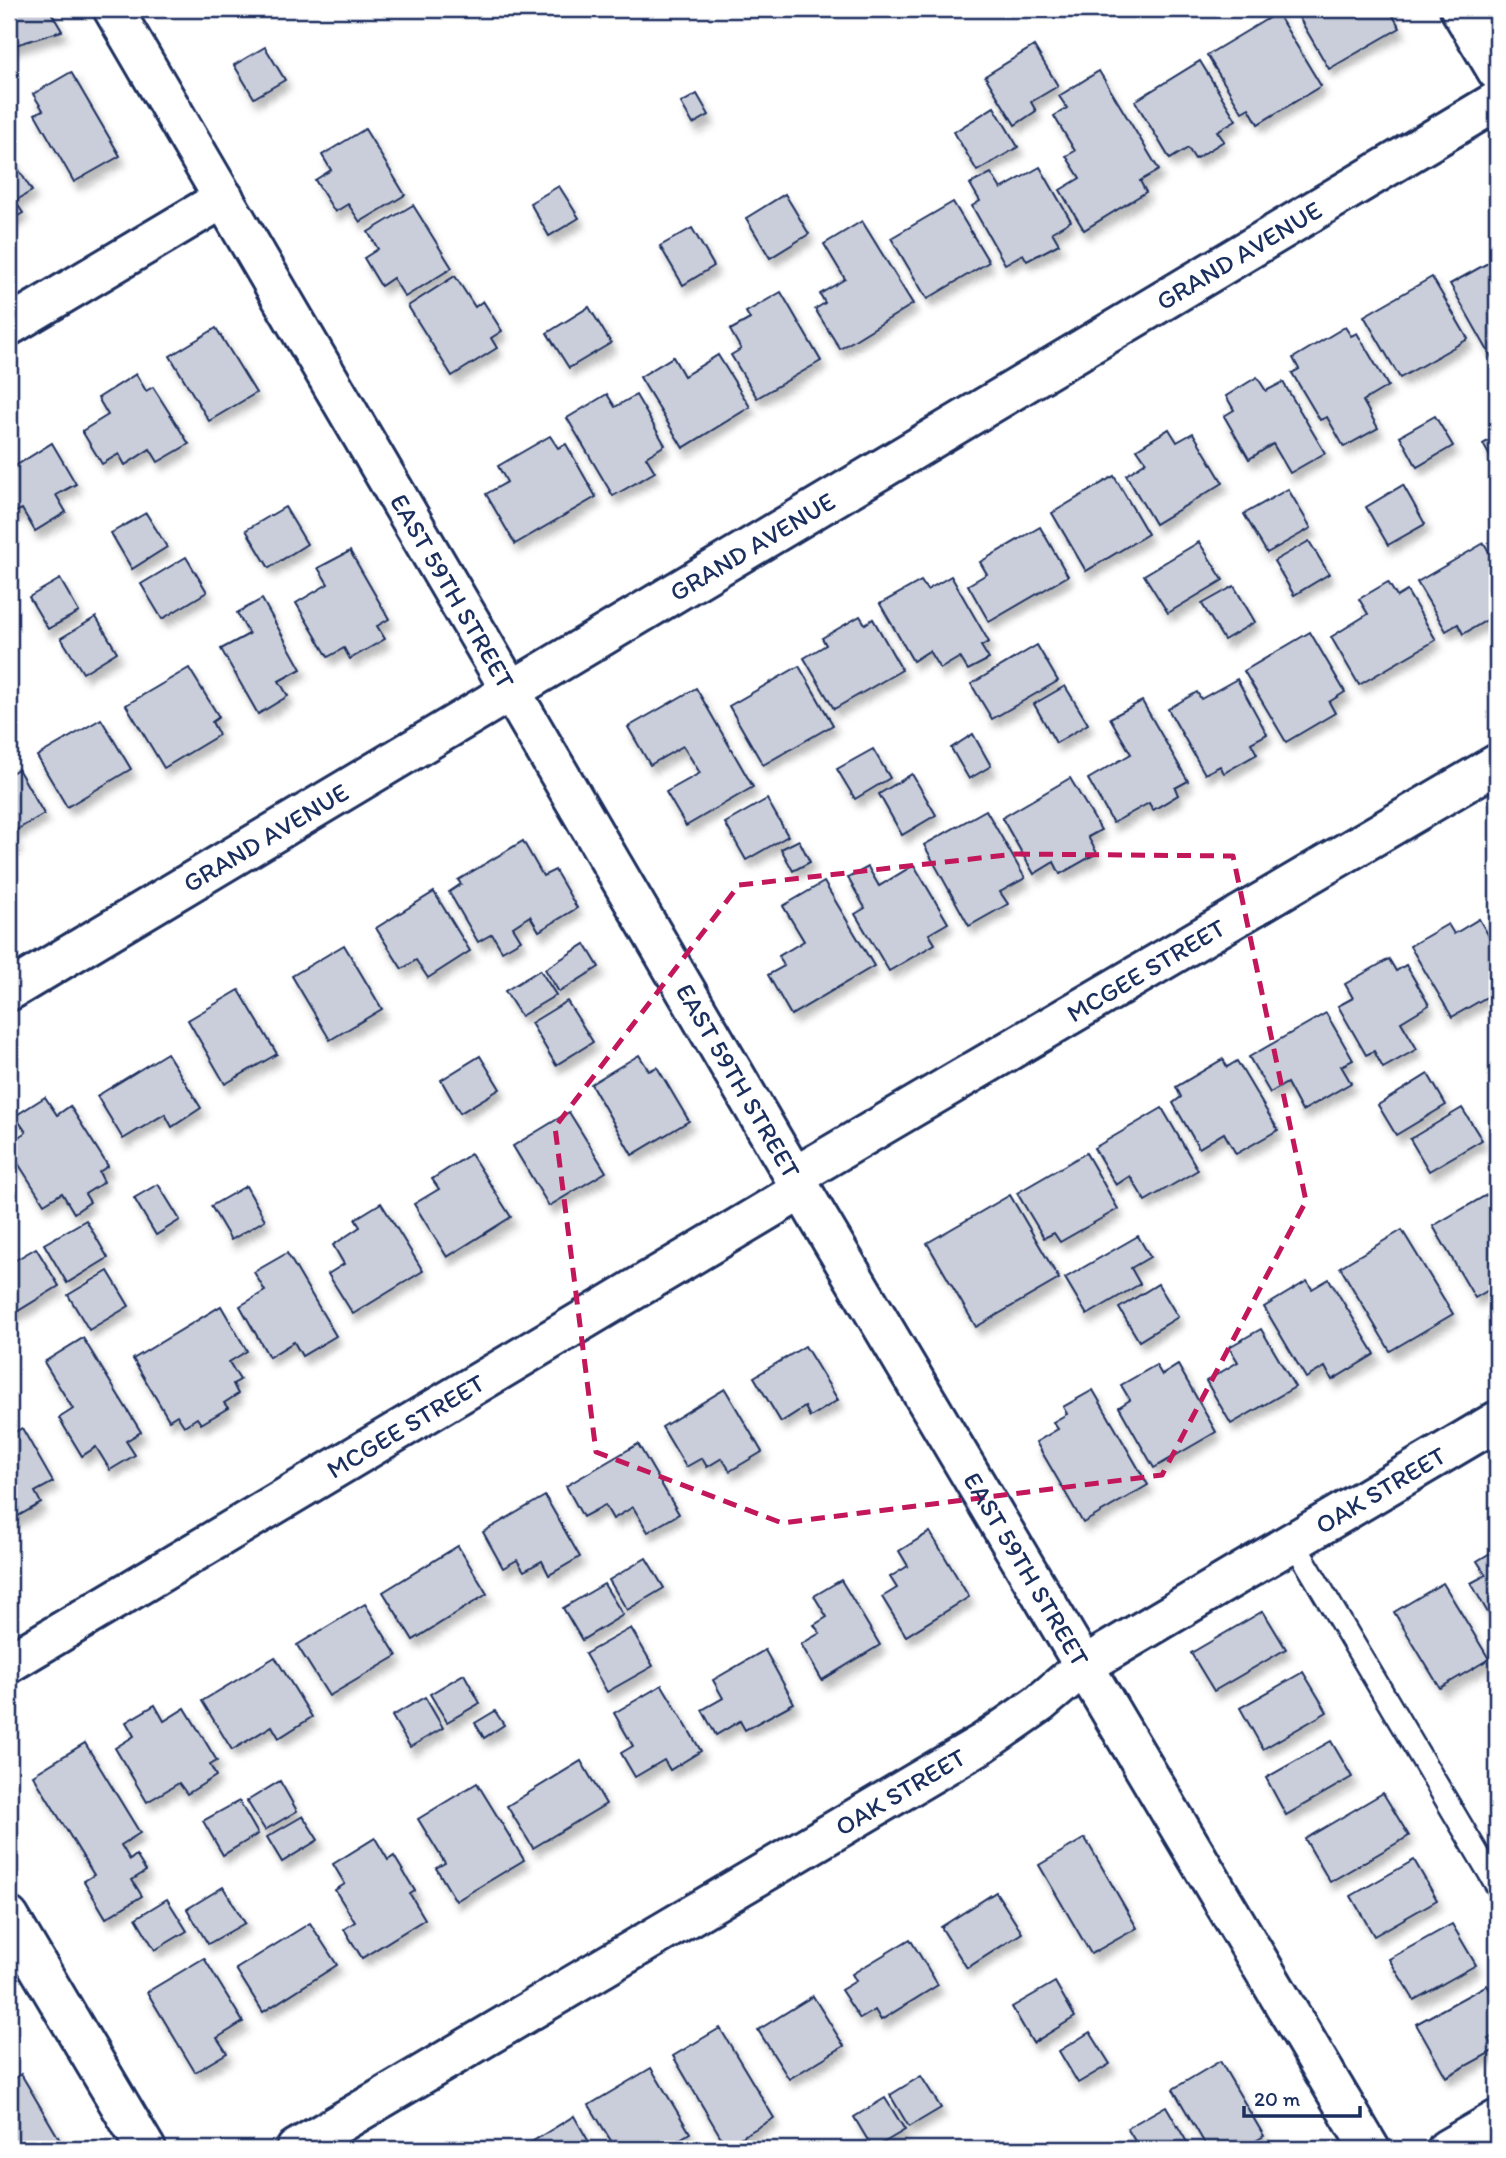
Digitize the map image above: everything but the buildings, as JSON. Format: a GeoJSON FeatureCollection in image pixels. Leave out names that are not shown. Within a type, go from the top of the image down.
{"type":"FeatureCollection","features":[{"type":"Feature","properties":{"kind":"street","name":"EAST 59TH STREET"},"geometry":{"type":"LineString","coordinates":[[113,9],[798,1183],[1370,2149]]}},
{"type":"Feature","properties":{"kind":"street"},"geometry":{"type":"LineString","coordinates":[[1460,9],[1497,71]]}},
{"type":"Feature","properties":{"kind":"street","name":"GRAND AVENUE"},"geometry":{"type":"LineString","coordinates":[[9,991],[1497,101]]}},
{"type":"Feature","properties":{"kind":"street"},"geometry":{"type":"LineString","coordinates":[[9,326],[224,198]]}},
{"type":"Feature","properties":{"kind":"street","name":"MCGEE STREET"},"geometry":{"type":"LineString","coordinates":[[9,1663],[798,1183],[1497,764]]}},
{"type":"Feature","properties":{"kind":"street","name":"OAK STREET"},"geometry":{"type":"LineString","coordinates":[[296,2149],[983,1743],[1039,1704],[1085,1665],[1497,1421]]}},
{"type":"Feature","properties":{"kind":"street"},"geometry":{"type":"LineString","coordinates":[[9,1917],[146,2149]]}},
{"type":"Feature","properties":{"kind":"street"},"geometry":{"type":"LineString","coordinates":[[1447,2149],[1497,2120]]}},
{"type":"Feature","properties":{"kind":"lane"},"geometry":{"type":"LineString","coordinates":[[1293,1541],[1497,1886]]}},
{"type":"Feature","properties":{"kind":"highlighted area"},"geometry":{"type":"Polygon","coordinates":[[[1016,854],[1233,856],[1306,1201],[1162,1475],[782,1523],[596,1452],[555,1127],[739,885],[1016,854]]]}}]}
